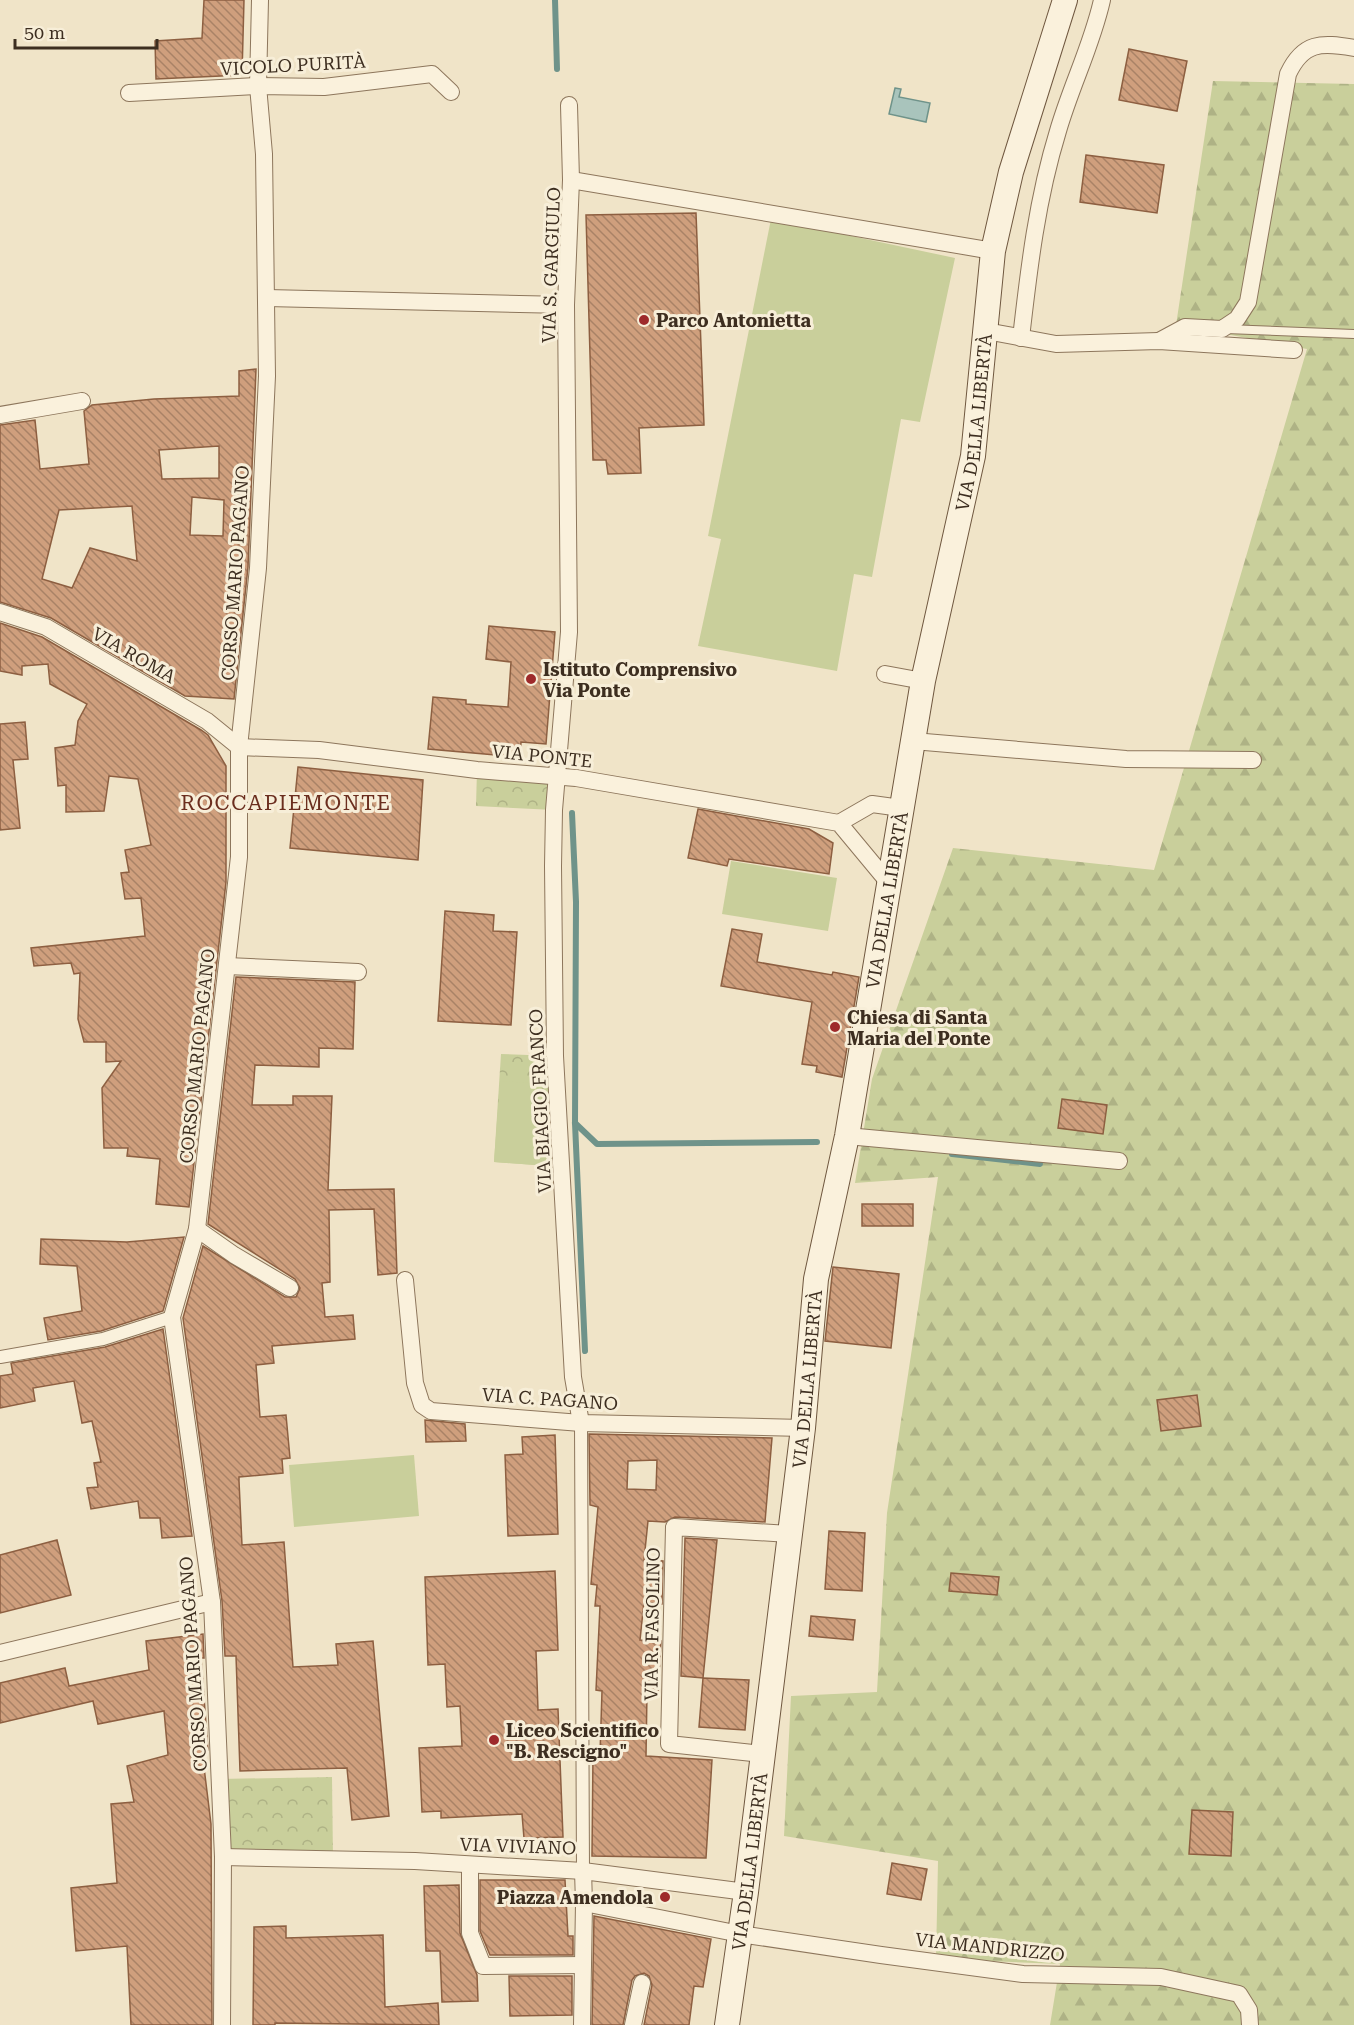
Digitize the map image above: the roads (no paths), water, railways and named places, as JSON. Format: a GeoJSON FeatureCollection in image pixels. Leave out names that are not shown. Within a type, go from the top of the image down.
{"type":"FeatureCollection","features":[{"type":"Feature","properties":{"kind":"main road","name":"VIA DELLA LIBERTÀ"},"geometry":{"type":"LineString","coordinates":[[727,2025],[746,1892],[803,1428],[816,1279],[847,1136],[923,681],[973,456],[993,251],[1011,172],[1065,0]]}},
{"type":"Feature","properties":{"kind":"street","name":"CORSO MARIO PAGANO"},"geometry":{"type":"LineString","coordinates":[[222,2025],[223,1857],[212,1602],[172,1317],[197,1229],[239,857],[239,747],[258,568],[267,376],[264,154],[258,86],[260,0]]}},
{"type":"Feature","properties":{"kind":"street"},"geometry":{"type":"LineString","coordinates":[[1021,339],[1032,241],[1045,179],[1058,128],[1083,66],[1102,0]]}},
{"type":"Feature","properties":{"kind":"street"},"geometry":{"type":"LineString","coordinates":[[1159,341],[1185,327],[1222,329],[1237,320],[1248,303],[1288,74],[1296,58],[1307,48],[1319,45],[1354,48]]}},
{"type":"Feature","properties":{"kind":"street","name":"VICOLO PURITÀ"},"geometry":{"type":"LineString","coordinates":[[129,93],[258,86],[324,87],[432,74],[451,92]]}},
{"type":"Feature","properties":{"kind":"street"},"geometry":{"type":"LineString","coordinates":[[569,105],[571,180]]}},
{"type":"Feature","properties":{"kind":"street","name":"VIA S. GARGIULO"},"geometry":{"type":"LineString","coordinates":[[559,776],[569,632],[566,305],[571,180],[993,251]]}},
{"type":"Feature","properties":{"kind":"street"},"geometry":{"type":"LineString","coordinates":[[267,298],[566,305]]}},
{"type":"Feature","properties":{"kind":"street"},"geometry":{"type":"LineString","coordinates":[[986,331],[1056,344],[1159,341],[1294,350]]}},
{"type":"Feature","properties":{"kind":"street"},"geometry":{"type":"LineString","coordinates":[[0,415],[82,401]]}},
{"type":"Feature","properties":{"kind":"street","name":"VIA ROMA"},"geometry":{"type":"LineString","coordinates":[[0,612],[55,632],[207,721],[239,747]]}},
{"type":"Feature","properties":{"kind":"street"},"geometry":{"type":"LineString","coordinates":[[885,674],[923,681]]}},
{"type":"Feature","properties":{"kind":"street"},"geometry":{"type":"LineString","coordinates":[[913,741],[1126,759],[1253,760]]}},
{"type":"Feature","properties":{"kind":"street","name":"VIA PONTE"},"geometry":{"type":"LineString","coordinates":[[239,747],[319,750],[477,770],[559,776],[839,823]]}},
{"type":"Feature","properties":{"kind":"street","name":"VIA BIAGIO FRANCO"},"geometry":{"type":"LineString","coordinates":[[559,776],[554,810],[555,1056],[573,1377],[581,1423]]}},
{"type":"Feature","properties":{"kind":"street"},"geometry":{"type":"LineString","coordinates":[[888,882],[864,850],[839,823],[872,804],[901,808]]}},
{"type":"Feature","properties":{"kind":"street"},"geometry":{"type":"LineString","coordinates":[[864,850],[878,856],[894,853]]}},
{"type":"Feature","properties":{"kind":"street"},"geometry":{"type":"LineString","coordinates":[[227,966],[358,972]]}},
{"type":"Feature","properties":{"kind":"street"},"geometry":{"type":"LineString","coordinates":[[847,1136],[1119,1161]]}},
{"type":"Feature","properties":{"kind":"street"},"geometry":{"type":"LineString","coordinates":[[197,1229],[234,1255],[290,1288]]}},
{"type":"Feature","properties":{"kind":"street","name":"VIA C. PAGANO"},"geometry":{"type":"LineString","coordinates":[[405,1280],[415,1383],[422,1405],[432,1411],[581,1423],[803,1428]]}},
{"type":"Feature","properties":{"kind":"street"},"geometry":{"type":"LineString","coordinates":[[0,1357],[103,1339],[172,1317]]}},
{"type":"Feature","properties":{"kind":"street","name":"VIA VIVIANO"},"geometry":{"type":"LineString","coordinates":[[223,1857],[583,1871],[579,1546],[581,1423]]}},
{"type":"Feature","properties":{"kind":"street","name":"VIA R. FASOLINO"},"geometry":{"type":"LineString","coordinates":[[762,1755],[669,1744],[674,1527],[789,1534]]}},
{"type":"Feature","properties":{"kind":"street"},"geometry":{"type":"LineString","coordinates":[[0,1653],[212,1602]]}},
{"type":"Feature","properties":{"kind":"street"},"geometry":{"type":"LineString","coordinates":[[470,1865],[470,1933],[483,1966],[583,1965]]}},
{"type":"Feature","properties":{"kind":"street"},"geometry":{"type":"LineString","coordinates":[[582,2025],[583,1871],[746,1892]]}},
{"type":"Feature","properties":{"kind":"street"},"geometry":{"type":"LineString","coordinates":[[584,1903],[740,1934]]}},
{"type":"Feature","properties":{"kind":"street","name":"VIA MANDRIZZO"},"geometry":{"type":"LineString","coordinates":[[740,1934],[1023,1974],[1161,1977],[1239,1994],[1249,2010],[1250,2025]]}},
{"type":"Feature","properties":{"kind":"street"},"geometry":{"type":"LineString","coordinates":[[633,2025],[642,1983]]}},
{"type":"Feature","properties":{"kind":"lane"},"geometry":{"type":"LineString","coordinates":[[1222,329],[1354,334]]}},
{"type":"Feature","properties":{"kind":"water"},"geometry":{"type":"Polygon","coordinates":[[[895,88],[901,89],[899,97],[930,103],[926,122],[889,114],[895,88]]]}},
{"type":"Feature","properties":{"kind":"waterway"},"geometry":{"type":"LineString","coordinates":[[555,0],[557,69]]}},
{"type":"Feature","properties":{"kind":"waterway"},"geometry":{"type":"LineString","coordinates":[[572,813],[576,902],[575,1123],[585,1351]]}},
{"type":"Feature","properties":{"kind":"waterway"},"geometry":{"type":"LineString","coordinates":[[575,1123],[597,1144],[817,1142]]}},
{"type":"Feature","properties":{"kind":"waterway"},"geometry":{"type":"LineString","coordinates":[[952,1154],[1040,1164]]}},
{"type":"Feature","properties":{"kind":"place","name":"Parco Antonietta"},"geometry":{"type":"Point","coordinates":[644,320]}},
{"type":"Feature","properties":{"kind":"place","name":"Istituto Comprensivo Via Ponte"},"geometry":{"type":"Point","coordinates":[531,679]}},
{"type":"Feature","properties":{"kind":"place","name":"Chiesa di Santa Maria del Ponte"},"geometry":{"type":"Point","coordinates":[835,1027]}},
{"type":"Feature","properties":{"kind":"place","name":"Liceo Scientifico \"B. Rescigno\""},"geometry":{"type":"Point","coordinates":[494,1740]}},
{"type":"Feature","properties":{"kind":"place","name":"Piazza Amendola"},"geometry":{"type":"Point","coordinates":[665,1897]}},
{"type":"Feature","properties":{"kind":"district","name":"ROCCAPIEMONTE"},"geometry":{"type":"Point","coordinates":[286,803]}}]}
